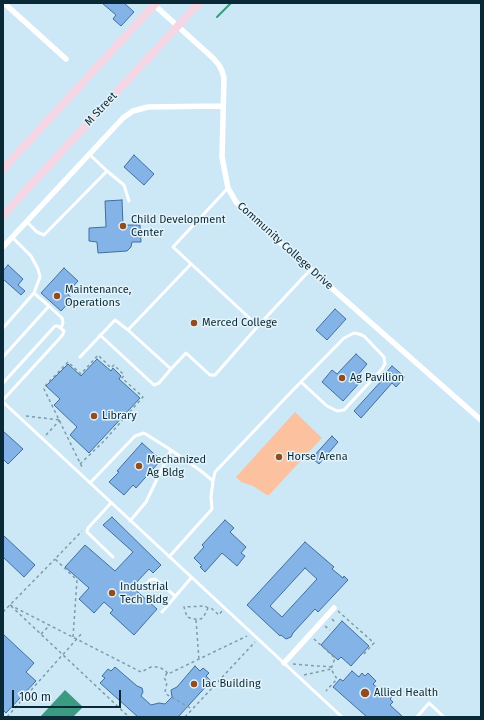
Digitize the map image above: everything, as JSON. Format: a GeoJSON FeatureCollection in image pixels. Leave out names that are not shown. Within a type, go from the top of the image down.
{"type":"FeatureCollection","features":[{"type":"Feature","properties":{"kind":"street"},"geometry":{"type":"LineString","coordinates":[[4,3],[66,59]]}},
{"type":"Feature","properties":{"kind":"street","name":"M Street"},"geometry":{"type":"LineString","coordinates":[[3,215],[199,3]]}},
{"type":"Feature","properties":{"kind":"street"},"geometry":{"type":"LineString","coordinates":[[3,169],[154,4]]}},
{"type":"Feature","properties":{"kind":"street","name":"Community College Drive"},"geometry":{"type":"LineString","coordinates":[[154,4],[219,65],[224,78],[222,157],[228,188],[236,202],[310,270],[481,420]]}},
{"type":"Feature","properties":{"kind":"street"},"geometry":{"type":"LineString","coordinates":[[3,247],[123,118],[133,111],[148,107],[223,106]]}},
{"type":"Feature","properties":{"kind":"street"},"geometry":{"type":"LineString","coordinates":[[284,663],[334,608]]}},
{"type":"Feature","properties":{"kind":"lane"},"geometry":{"type":"LineString","coordinates":[[89,154],[124,186],[129,201]]}},
{"type":"Feature","properties":{"kind":"lane"},"geometry":{"type":"LineString","coordinates":[[27,222],[37,232],[44,235],[50,231],[107,171]]}},
{"type":"Feature","properties":{"kind":"lane"},"geometry":{"type":"LineString","coordinates":[[228,188],[173,247],[258,326]]}},
{"type":"Feature","properties":{"kind":"lane"},"geometry":{"type":"LineString","coordinates":[[3,328],[34,293],[40,277],[38,268],[31,256],[12,237]]}},
{"type":"Feature","properties":{"kind":"lane"},"geometry":{"type":"LineString","coordinates":[[128,330],[191,264]]}},
{"type":"Feature","properties":{"kind":"lane"},"geometry":{"type":"LineString","coordinates":[[100,335],[154,385],[159,383],[186,353],[210,375],[215,375],[310,270]]}},
{"type":"Feature","properties":{"kind":"lane"},"geometry":{"type":"LineString","coordinates":[[34,293],[62,318],[63,323],[61,328]]}},
{"type":"Feature","properties":{"kind":"lane"},"geometry":{"type":"LineString","coordinates":[[3,357],[49,306]]}},
{"type":"Feature","properties":{"kind":"lane"},"geometry":{"type":"LineString","coordinates":[[80,356],[115,320],[171,369]]}},
{"type":"Feature","properties":{"kind":"lane"},"geometry":{"type":"LineString","coordinates":[[3,383],[55,326],[61,328],[64,331],[60,338],[3,401],[191,578],[342,717]]}},
{"type":"Feature","properties":{"kind":"lane"},"geometry":{"type":"LineString","coordinates":[[169,557],[212,509],[211,497],[215,472],[301,382],[344,338],[349,334],[356,333],[364,336],[384,357],[385,364],[382,369],[344,410],[337,411],[327,406],[301,382]]}},
{"type":"Feature","properties":{"kind":"lane"},"geometry":{"type":"LineString","coordinates":[[90,483],[135,436],[144,433],[172,450],[213,481]]}},
{"type":"Feature","properties":{"kind":"lane"},"geometry":{"type":"LineString","coordinates":[[130,521],[146,502],[172,450]]}},
{"type":"Feature","properties":{"kind":"lane"},"geometry":{"type":"LineString","coordinates":[[111,503],[88,528],[87,532],[113,557]]}},
{"type":"Feature","properties":{"kind":"lane"},"geometry":{"type":"LineString","coordinates":[[162,612],[191,578]]}},
{"type":"Feature","properties":{"kind":"lane"},"geometry":{"type":"LineString","coordinates":[[141,590],[150,580],[155,579],[175,596]]}},
{"type":"Feature","properties":{"kind":"lane"},"geometry":{"type":"LineString","coordinates":[[417,717],[429,703],[444,717]]}},
{"type":"Feature","properties":{"kind":"path"},"geometry":{"type":"LineString","coordinates":[[80,464],[103,442],[143,397],[122,378],[124,375],[114,365],[111,368],[98,355],[81,374],[68,362],[44,387],[44,389],[60,420],[80,464],[83,470]]}},
{"type":"Feature","properties":{"kind":"path"},"geometry":{"type":"LineString","coordinates":[[18,415],[60,420]]}},
{"type":"Feature","properties":{"kind":"path"},"geometry":{"type":"LineString","coordinates":[[43,439],[60,420]]}},
{"type":"Feature","properties":{"kind":"path"},"geometry":{"type":"LineString","coordinates":[[3,612],[84,528]]}},
{"type":"Feature","properties":{"kind":"path"},"geometry":{"type":"LineString","coordinates":[[55,559],[77,580],[73,637]]}},
{"type":"Feature","properties":{"kind":"path"},"geometry":{"type":"LineString","coordinates":[[10,605],[141,672],[151,667],[158,667],[168,674],[252,634]]}},
{"type":"Feature","properties":{"kind":"path"},"geometry":{"type":"LineString","coordinates":[[10,605],[129,717]]}},
{"type":"Feature","properties":{"kind":"path"},"geometry":{"type":"LineString","coordinates":[[208,608],[204,616],[201,619],[196,620],[187,617],[184,607],[205,606],[211,608],[219,615],[225,608]]}},
{"type":"Feature","properties":{"kind":"path"},"geometry":{"type":"LineString","coordinates":[[334,608],[374,643],[362,656]]}},
{"type":"Feature","properties":{"kind":"path"},"geometry":{"type":"LineString","coordinates":[[196,620],[199,660]]}},
{"type":"Feature","properties":{"kind":"path"},"geometry":{"type":"LineString","coordinates":[[41,635],[50,625]]}},
{"type":"Feature","properties":{"kind":"path"},"geometry":{"type":"LineString","coordinates":[[7,717],[83,632]]}},
{"type":"Feature","properties":{"kind":"path"},"geometry":{"type":"LineString","coordinates":[[309,635],[335,658],[331,668],[336,679],[326,691]]}},
{"type":"Feature","properties":{"kind":"path"},"geometry":{"type":"LineString","coordinates":[[185,717],[258,639]]}},
{"type":"Feature","properties":{"kind":"path"},"geometry":{"type":"LineString","coordinates":[[284,663],[331,668]]}},
{"type":"Feature","properties":{"kind":"path"},"geometry":{"type":"LineString","coordinates":[[298,676],[331,668]]}},
{"type":"Feature","properties":{"kind":"path"},"geometry":{"type":"LineString","coordinates":[[167,672],[164,678],[167,682],[166,694],[192,709]]}},
{"type":"Feature","properties":{"kind":"shaded area","name":"Horse Arena"},"geometry":{"type":"Polygon","coordinates":[[[295,412],[322,438],[269,495],[253,486],[241,482],[236,477],[295,412]]]}},
{"type":"Feature","properties":{"kind":"shaded area"},"geometry":{"type":"Polygon","coordinates":[[[65,690],[83,707],[73,717],[40,717],[65,690]]]}},
{"type":"Feature","properties":{"kind":"building"},"geometry":{"type":"Polygon","coordinates":[[[102,3],[124,3],[134,12],[121,26],[113,19],[116,15],[102,3]]]}},
{"type":"Feature","properties":{"kind":"building"},"geometry":{"type":"Polygon","coordinates":[[[134,155],[154,174],[144,185],[124,167],[134,155]]]}},
{"type":"Feature","properties":{"kind":"building","name":"Child Development Center"},"geometry":{"type":"Polygon","coordinates":[[[122,200],[123,225],[140,225],[141,242],[132,242],[131,247],[127,251],[98,253],[97,242],[89,241],[89,228],[106,227],[105,201],[122,200]]]}},
{"type":"Feature","properties":{"kind":"building"},"geometry":{"type":"Polygon","coordinates":[[[8,265],[23,279],[18,285],[25,291],[21,295],[3,279],[3,271],[8,265]]]}},
{"type":"Feature","properties":{"kind":"building"},"geometry":{"type":"Polygon","coordinates":[[[64,268],[78,281],[67,293],[72,299],[61,311],[41,293],[64,268]]]}},
{"type":"Feature","properties":{"kind":"building"},"geometry":{"type":"Polygon","coordinates":[[[335,309],[346,319],[327,340],[316,330],[335,309]]]}},
{"type":"Feature","properties":{"kind":"building","name":"Ag Pavilion"},"geometry":{"type":"Polygon","coordinates":[[[356,354],[367,364],[357,376],[362,380],[343,401],[322,382],[332,370],[337,374],[356,354]]]}},
{"type":"Feature","properties":{"kind":"building","name":"Library"},"geometry":{"type":"Polygon","coordinates":[[[97,359],[111,371],[113,368],[121,376],[119,379],[140,398],[89,453],[70,435],[77,427],[54,405],[60,399],[46,386],[68,364],[81,376],[97,359]]]}},
{"type":"Feature","properties":{"kind":"building"},"geometry":{"type":"Polygon","coordinates":[[[392,366],[405,377],[396,387],[392,383],[361,418],[354,411],[385,377],[384,375],[392,366]]]}},
{"type":"Feature","properties":{"kind":"building"},"geometry":{"type":"Polygon","coordinates":[[[3,431],[23,449],[8,464],[3,459],[3,431]]]}},
{"type":"Feature","properties":{"kind":"building"},"geometry":{"type":"Polygon","coordinates":[[[332,436],[338,442],[319,464],[312,458],[332,436]]]}},
{"type":"Feature","properties":{"kind":"building","name":"Mechanized Ag Bldg"},"geometry":{"type":"Polygon","coordinates":[[[142,443],[161,460],[136,488],[133,485],[124,495],[109,482],[142,443]]]}},
{"type":"Feature","properties":{"kind":"building","name":"Industrial Tech Bldg"},"geometry":{"type":"Polygon","coordinates":[[[112,517],[161,565],[153,573],[149,569],[132,587],[157,609],[134,635],[110,613],[113,610],[104,602],[94,613],[79,599],[89,588],[65,567],[85,545],[115,571],[133,552],[103,525],[112,517]]]}},
{"type":"Feature","properties":{"kind":"building"},"geometry":{"type":"Polygon","coordinates":[[[225,520],[234,528],[230,532],[246,547],[241,553],[245,556],[237,566],[222,553],[205,572],[200,567],[202,566],[194,558],[204,547],[202,545],[225,520]]]}},
{"type":"Feature","properties":{"kind":"building"},"geometry":{"type":"Polygon","coordinates":[[[3,535],[35,565],[24,577],[3,557],[3,535]]]}},
{"type":"Feature","properties":{"kind":"building"},"geometry":{"type":"Polygon","coordinates":[[[305,542],[334,567],[332,569],[348,580],[318,612],[315,609],[291,637],[286,639],[281,635],[280,636],[247,605],[305,542]],[[305,568],[270,606],[282,617],[317,579],[305,568]]]}},
{"type":"Feature","properties":{"kind":"building","name":"Allied Health"},"geometry":{"type":"Polygon","coordinates":[[[342,621],[369,646],[351,666],[341,657],[338,660],[321,645],[342,621]]]}},
{"type":"Feature","properties":{"kind":"building"},"geometry":{"type":"Polygon","coordinates":[[[3,634],[34,663],[26,672],[36,681],[6,713],[3,710],[3,634]]]}},
{"type":"Feature","properties":{"kind":"building"},"geometry":{"type":"Polygon","coordinates":[[[195,666],[200,671],[203,668],[209,673],[206,676],[211,681],[178,717],[138,717],[100,683],[105,678],[102,676],[108,669],[111,671],[115,667],[137,686],[142,688],[143,692],[141,696],[151,705],[159,703],[165,704],[172,697],[171,690],[177,687],[195,666]]]}},
{"type":"Feature","properties":{"kind":"building","name":"Allied Health"},"geometry":{"type":"Polygon","coordinates":[[[352,671],[359,677],[362,673],[365,676],[368,673],[376,681],[373,684],[381,691],[384,688],[393,696],[390,699],[393,702],[390,705],[403,717],[367,717],[333,687],[340,679],[343,681],[352,671]]]}},
{"type":"Feature","properties":{"kind":"waterway"},"geometry":{"type":"LineString","coordinates":[[217,17],[231,3]]}},
{"type":"Feature","properties":{"kind":"place","name":"Child Development Center"},"geometry":{"type":"Point","coordinates":[123,226]}},
{"type":"Feature","properties":{"kind":"place","name":"Maintenance, Operations"},"geometry":{"type":"Point","coordinates":[57,296]}},
{"type":"Feature","properties":{"kind":"place","name":"Merced College"},"geometry":{"type":"Point","coordinates":[194,323]}},
{"type":"Feature","properties":{"kind":"place","name":"Ag Pavilion"},"geometry":{"type":"Point","coordinates":[342,378]}},
{"type":"Feature","properties":{"kind":"place","name":"Library"},"geometry":{"type":"Point","coordinates":[94,416]}},
{"type":"Feature","properties":{"kind":"place","name":"Horse Arena"},"geometry":{"type":"Point","coordinates":[279,457]}},
{"type":"Feature","properties":{"kind":"place","name":"Mechanized Ag Bldg"},"geometry":{"type":"Point","coordinates":[139,466]}},
{"type":"Feature","properties":{"kind":"place","name":"Industrial Tech Bldg"},"geometry":{"type":"Point","coordinates":[112,593]}},
{"type":"Feature","properties":{"kind":"place","name":"Iac Building"},"geometry":{"type":"Point","coordinates":[194,684]}},
{"type":"Feature","properties":{"kind":"place","name":"Allied Health"},"geometry":{"type":"Point","coordinates":[365,693]}}]}
